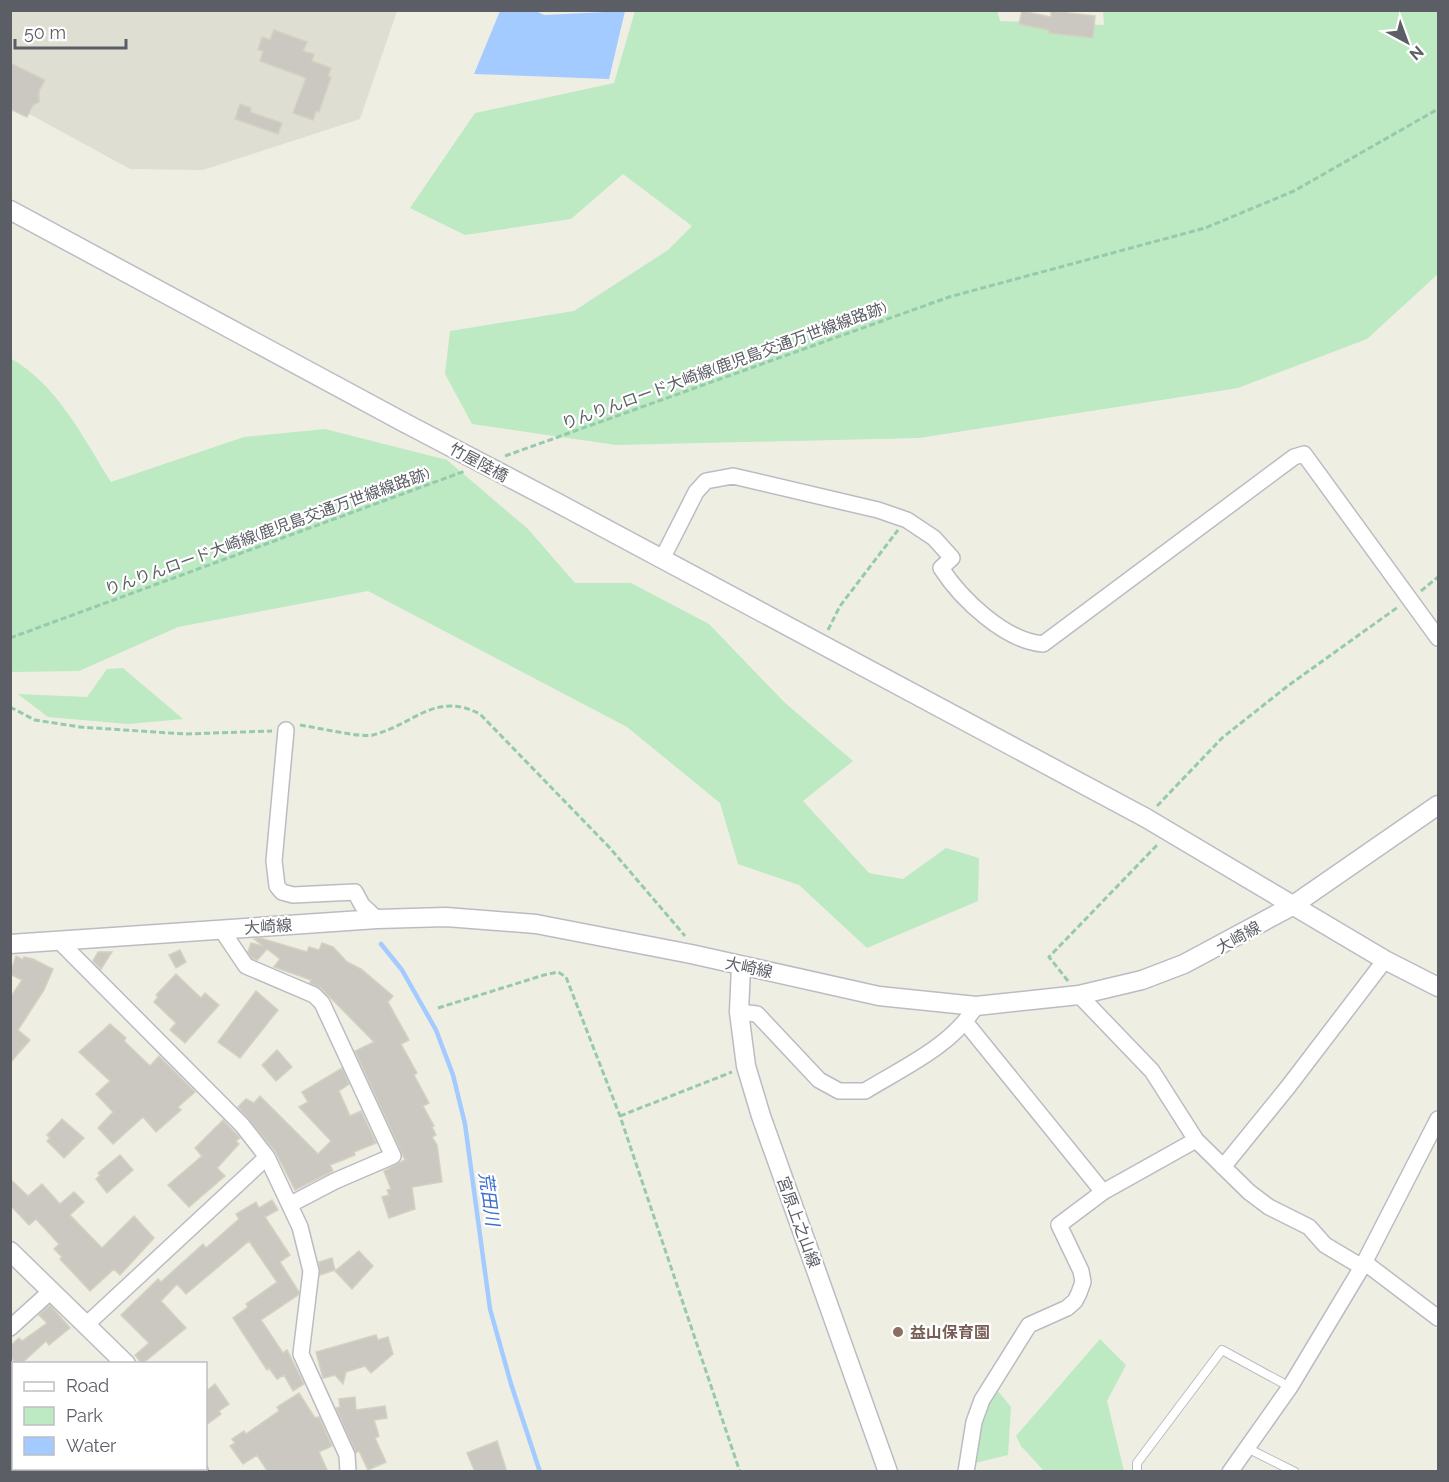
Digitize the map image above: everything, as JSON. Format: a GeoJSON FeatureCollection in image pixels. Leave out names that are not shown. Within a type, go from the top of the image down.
{"type":"FeatureCollection","features":[{"type":"Feature","properties":{"kind":"street","name":"竹屋陸橋"},"geometry":{"type":"LineString","coordinates":[[10,210],[1146,818],[1385,960],[1438,987]]}},
{"type":"Feature","properties":{"kind":"street"},"geometry":{"type":"LineString","coordinates":[[662,559],[696,492],[706,481],[733,476],[878,510],[907,520],[934,538],[952,558],[941,567],[954,588],[976,609],[1028,642],[1043,644],[1294,457],[1304,454],[1438,638]]}},
{"type":"Feature","properties":{"kind":"street"},"geometry":{"type":"LineString","coordinates":[[286,730],[274,861],[277,886],[282,892],[293,895],[355,892],[362,905],[377,919]]}},
{"type":"Feature","properties":{"kind":"street","name":"大崎線"},"geometry":{"type":"LineString","coordinates":[[10,944],[377,919],[446,917],[536,924],[691,954],[879,996],[976,1006],[1079,995],[1124,985],[1184,964],[1292,906],[1438,805]]}},
{"type":"Feature","properties":{"kind":"street"},"geometry":{"type":"LineString","coordinates":[[221,929],[246,966],[314,995],[322,1003],[393,1156],[335,1181],[291,1204]]}},
{"type":"Feature","properties":{"kind":"street"},"geometry":{"type":"LineString","coordinates":[[58,940],[242,1125],[267,1157],[300,1227],[311,1271],[301,1354],[347,1455],[348,1472]]}},
{"type":"Feature","properties":{"kind":"street"},"geometry":{"type":"LineString","coordinates":[[1223,1167],[1288,1087],[1385,960]]}},
{"type":"Feature","properties":{"kind":"street","name":"宮原上之山線"},"geometry":{"type":"LineString","coordinates":[[741,966],[740,1012],[746,1066],[761,1116],[888,1472]]}},
{"type":"Feature","properties":{"kind":"street"},"geometry":{"type":"LineString","coordinates":[[1079,995],[1152,1071],[1196,1140],[1249,1192],[1269,1207],[1309,1227],[1325,1245],[1363,1264],[1438,1318]]}},
{"type":"Feature","properties":{"kind":"street"},"geometry":{"type":"LineString","coordinates":[[740,1012],[757,1014],[801,1064],[819,1080],[839,1091],[853,1093],[865,1091],[943,1042],[966,1023],[976,1006]]}},
{"type":"Feature","properties":{"kind":"street"},"geometry":{"type":"LineString","coordinates":[[966,1023],[1103,1192]]}},
{"type":"Feature","properties":{"kind":"street"},"geometry":{"type":"LineString","coordinates":[[1230,1472],[1290,1387],[1363,1264],[1438,1119]]}},
{"type":"Feature","properties":{"kind":"street"},"geometry":{"type":"LineString","coordinates":[[966,1472],[975,1422],[982,1400],[1029,1324],[1067,1308],[1075,1301],[1079,1293],[1083,1282],[1081,1271],[1059,1225],[1103,1192],[1196,1140]]}},
{"type":"Feature","properties":{"kind":"street"},"geometry":{"type":"LineString","coordinates":[[86,1325],[267,1157]]}},
{"type":"Feature","properties":{"kind":"street"},"geometry":{"type":"LineString","coordinates":[[10,1251],[124,1362]]}},
{"type":"Feature","properties":{"kind":"street"},"geometry":{"type":"LineString","coordinates":[[10,1328],[51,1291]]}},
{"type":"Feature","properties":{"kind":"lane"},"geometry":{"type":"LineString","coordinates":[[1137,1472],[1137,1463],[1222,1350],[1290,1387]]}},
{"type":"Feature","properties":{"kind":"lane"},"geometry":{"type":"LineString","coordinates":[[1247,1448],[1295,1472]]}},
{"type":"Feature","properties":{"kind":"path","name":"りんりんロード大崎線(鹿児島交通万世線線路跡)"},"geometry":{"type":"LineString","coordinates":[[504,457],[950,297],[1205,228],[1284,196],[1438,109]]}},
{"type":"Feature","properties":{"kind":"path","name":"りんりんロード大崎線(鹿児島交通万世線線路跡)"},"geometry":{"type":"LineString","coordinates":[[10,638],[471,469]]}},
{"type":"Feature","properties":{"kind":"path"},"geometry":{"type":"LineString","coordinates":[[822,643],[840,606],[907,520]]}},
{"type":"Feature","properties":{"kind":"path"},"geometry":{"type":"LineString","coordinates":[[1146,818],[1222,738],[1289,685],[1438,578]]}},
{"type":"Feature","properties":{"kind":"path"},"geometry":{"type":"LineString","coordinates":[[10,707],[35,720],[80,727],[185,734],[286,730],[292,724],[371,735],[404,723],[432,707],[460,705],[480,714],[616,856],[683,933],[691,954]]}},
{"type":"Feature","properties":{"kind":"path"},"geometry":{"type":"LineString","coordinates":[[1079,995],[1049,957],[1169,833]]}},
{"type":"Feature","properties":{"kind":"path"},"geometry":{"type":"LineString","coordinates":[[438,1008],[558,972],[571,984],[620,1116],[740,1472]]}},
{"type":"Feature","properties":{"kind":"path"},"geometry":{"type":"LineString","coordinates":[[620,1116],[746,1066]]}},
{"type":"Feature","properties":{"kind":"shaded area"},"geometry":{"type":"Polygon","coordinates":[[[10,11],[397,11],[360,119],[203,170],[130,169],[11,104],[10,11]]]}},
{"type":"Feature","properties":{"kind":"green space"},"geometry":{"type":"Polygon","coordinates":[[[997,10],[1000,21],[1104,25],[1103,11],[1438,11],[1438,274],[1367,339],[1238,388],[919,438],[616,445],[472,424],[445,374],[450,331],[574,311],[668,250],[692,226],[623,174],[571,219],[465,235],[410,208],[475,113],[614,83],[635,11],[997,10]]]}},
{"type":"Feature","properties":{"kind":"green space"},"geometry":{"type":"Polygon","coordinates":[[[10,358],[27,369],[56,397],[111,482],[244,437],[325,429],[447,460],[528,529],[575,583],[631,583],[709,624],[784,702],[853,761],[803,801],[869,873],[903,879],[946,848],[979,858],[978,901],[867,948],[799,885],[738,864],[720,803],[627,727],[368,591],[178,627],[79,671],[11,672],[10,358]]]}},
{"type":"Feature","properties":{"kind":"green space"},"geometry":{"type":"Polygon","coordinates":[[[123,668],[183,719],[128,724],[48,717],[18,694],[87,697],[107,669],[123,668]]]}},
{"type":"Feature","properties":{"kind":"green space"},"geometry":{"type":"Polygon","coordinates":[[[1100,1339],[1126,1365],[1107,1401],[1124,1471],[1044,1471],[1021,1446],[1016,1436],[1100,1339]]]}},
{"type":"Feature","properties":{"kind":"green space"},"geometry":{"type":"Polygon","coordinates":[[[997,1390],[1011,1407],[1008,1455],[975,1463],[986,1404],[997,1390]]]}},
{"type":"Feature","properties":{"kind":"water"},"geometry":{"type":"Polygon","coordinates":[[[500,11],[536,11],[544,15],[625,11],[609,79],[474,74],[500,11]]]}},
{"type":"Feature","properties":{"kind":"building"},"geometry":{"type":"Polygon","coordinates":[[[1022,11],[1051,17],[1051,11],[1095,16],[1093,38],[1049,33],[1049,30],[1019,24],[1022,11]]]}},
{"type":"Feature","properties":{"kind":"building"},"geometry":{"type":"Polygon","coordinates":[[[274,30],[307,42],[303,51],[314,54],[312,61],[331,68],[328,76],[331,77],[319,112],[316,111],[313,120],[293,113],[306,78],[260,61],[263,51],[258,50],[262,37],[270,40],[274,30]]]}},
{"type":"Feature","properties":{"kind":"building"},"geometry":{"type":"Polygon","coordinates":[[[10,63],[45,80],[39,91],[39,102],[33,105],[27,117],[10,109],[10,63]]]}},
{"type":"Feature","properties":{"kind":"building"},"geometry":{"type":"Polygon","coordinates":[[[240,104],[251,108],[250,112],[282,123],[278,134],[235,119],[240,104]]]}},
{"type":"Feature","properties":{"kind":"building"},"geometry":{"type":"Polygon","coordinates":[[[260,938],[307,952],[309,947],[319,950],[322,943],[333,947],[347,962],[361,969],[393,996],[388,1002],[409,1040],[401,1044],[417,1073],[414,1075],[429,1103],[423,1106],[434,1126],[432,1127],[436,1135],[432,1137],[437,1145],[442,1182],[412,1187],[415,1209],[389,1218],[382,1197],[389,1195],[387,1190],[391,1189],[384,1171],[405,1160],[355,1051],[374,1042],[321,988],[310,983],[311,980],[274,967],[280,959],[267,949],[257,960],[252,958],[248,952],[251,943],[263,946],[254,939],[260,938]]]}},
{"type":"Feature","properties":{"kind":"building"},"geometry":{"type":"Polygon","coordinates":[[[180,950],[186,962],[176,968],[169,955],[180,950]]]}},
{"type":"Feature","properties":{"kind":"building"},"geometry":{"type":"Polygon","coordinates":[[[98,952],[112,952],[101,969],[93,961],[98,952]]]}},
{"type":"Feature","properties":{"kind":"building"},"geometry":{"type":"Polygon","coordinates":[[[16,956],[23,960],[24,957],[33,959],[53,969],[44,990],[18,1030],[30,1040],[10,1063],[10,998],[22,980],[10,974],[16,956]]]}},
{"type":"Feature","properties":{"kind":"building"},"geometry":{"type":"Polygon","coordinates":[[[176,974],[201,998],[205,993],[219,1005],[185,1043],[170,1030],[176,1023],[154,1002],[158,997],[156,995],[176,974]]]}},
{"type":"Feature","properties":{"kind":"building"},"geometry":{"type":"Polygon","coordinates":[[[256,991],[278,1010],[240,1058],[218,1042],[256,991]]]}},
{"type":"Feature","properties":{"kind":"building"},"geometry":{"type":"Polygon","coordinates":[[[110,1024],[126,1038],[124,1041],[150,1066],[159,1056],[195,1092],[178,1107],[181,1110],[156,1132],[143,1117],[113,1144],[98,1128],[113,1112],[96,1094],[110,1081],[79,1052],[110,1024]]]}},
{"type":"Feature","properties":{"kind":"building"},"geometry":{"type":"Polygon","coordinates":[[[277,1050],[292,1067],[276,1081],[262,1065],[277,1050]]]}},
{"type":"Feature","properties":{"kind":"building"},"geometry":{"type":"Polygon","coordinates":[[[342,1068],[349,1084],[339,1091],[350,1116],[361,1111],[376,1143],[330,1165],[333,1171],[295,1190],[275,1151],[238,1107],[246,1099],[254,1103],[260,1096],[318,1154],[331,1141],[299,1107],[308,1102],[302,1092],[342,1068]]]}},
{"type":"Feature","properties":{"kind":"building"},"geometry":{"type":"Polygon","coordinates":[[[62,1119],[84,1138],[64,1158],[47,1141],[50,1138],[47,1135],[62,1119]]]}},
{"type":"Feature","properties":{"kind":"building"},"geometry":{"type":"Polygon","coordinates":[[[223,1120],[240,1138],[236,1141],[239,1144],[217,1168],[225,1176],[189,1207],[168,1185],[202,1156],[195,1148],[223,1120]]]}},
{"type":"Feature","properties":{"kind":"building"},"geometry":{"type":"Polygon","coordinates":[[[120,1155],[133,1170],[107,1193],[96,1179],[100,1175],[98,1173],[120,1155]]]}},
{"type":"Feature","properties":{"kind":"building"},"geometry":{"type":"Polygon","coordinates":[[[10,1179],[28,1196],[42,1184],[60,1204],[74,1192],[84,1202],[70,1215],[102,1248],[134,1216],[154,1238],[120,1275],[114,1269],[90,1291],[60,1259],[62,1257],[54,1249],[59,1244],[36,1219],[29,1225],[10,1205],[10,1179]]]}},
{"type":"Feature","properties":{"kind":"building"},"geometry":{"type":"Polygon","coordinates":[[[272,1200],[278,1210],[265,1217],[290,1255],[280,1262],[299,1292],[298,1295],[261,1320],[283,1353],[287,1350],[304,1384],[293,1391],[284,1375],[277,1379],[269,1368],[267,1370],[233,1318],[248,1307],[246,1304],[277,1282],[249,1241],[186,1294],[177,1284],[161,1301],[186,1328],[144,1362],[140,1362],[135,1355],[149,1343],[121,1315],[158,1279],[161,1282],[203,1244],[206,1248],[239,1219],[236,1214],[256,1202],[259,1208],[272,1200]]]}},
{"type":"Feature","properties":{"kind":"building"},"geometry":{"type":"Polygon","coordinates":[[[359,1251],[373,1266],[352,1289],[335,1271],[359,1251]]]}},
{"type":"Feature","properties":{"kind":"building"},"geometry":{"type":"Polygon","coordinates":[[[332,1258],[335,1270],[320,1275],[319,1262],[332,1258]]]}},
{"type":"Feature","properties":{"kind":"building"},"geometry":{"type":"Polygon","coordinates":[[[50,1305],[70,1328],[49,1345],[46,1341],[23,1362],[15,1362],[10,1356],[10,1346],[19,1338],[22,1341],[47,1323],[39,1315],[50,1305]]]}},
{"type":"Feature","properties":{"kind":"building"},"geometry":{"type":"Polygon","coordinates":[[[376,1335],[378,1340],[388,1337],[393,1354],[371,1373],[365,1366],[346,1372],[343,1384],[335,1375],[323,1378],[316,1352],[376,1335]]]}},
{"type":"Feature","properties":{"kind":"building"},"geometry":{"type":"Polygon","coordinates":[[[215,1384],[229,1404],[219,1411],[221,1414],[207,1424],[207,1390],[215,1384]]]}},
{"type":"Feature","properties":{"kind":"building"},"geometry":{"type":"Polygon","coordinates":[[[299,1393],[315,1418],[319,1417],[332,1446],[319,1452],[328,1472],[268,1472],[257,1455],[243,1464],[230,1446],[235,1443],[232,1439],[244,1431],[246,1434],[279,1411],[277,1407],[299,1393]]]}},
{"type":"Feature","properties":{"kind":"building"},"geometry":{"type":"Polygon","coordinates":[[[355,1397],[356,1410],[385,1406],[387,1418],[374,1420],[379,1436],[375,1438],[386,1462],[368,1470],[359,1451],[356,1453],[336,1408],[340,1407],[339,1399],[355,1397]]]}},
{"type":"Feature","properties":{"kind":"building"},"geometry":{"type":"Polygon","coordinates":[[[497,1441],[507,1472],[475,1472],[467,1453],[497,1441]]]}},
{"type":"Feature","properties":{"kind":"waterway","name":"荒田川"},"geometry":{"type":"LineString","coordinates":[[381,944],[402,970],[436,1030],[453,1075],[465,1124],[490,1309],[511,1384],[540,1472]]}},
{"type":"Feature","properties":{"kind":"place","name":"益山保育園"},"geometry":{"type":"Point","coordinates":[898,1332]}}]}
